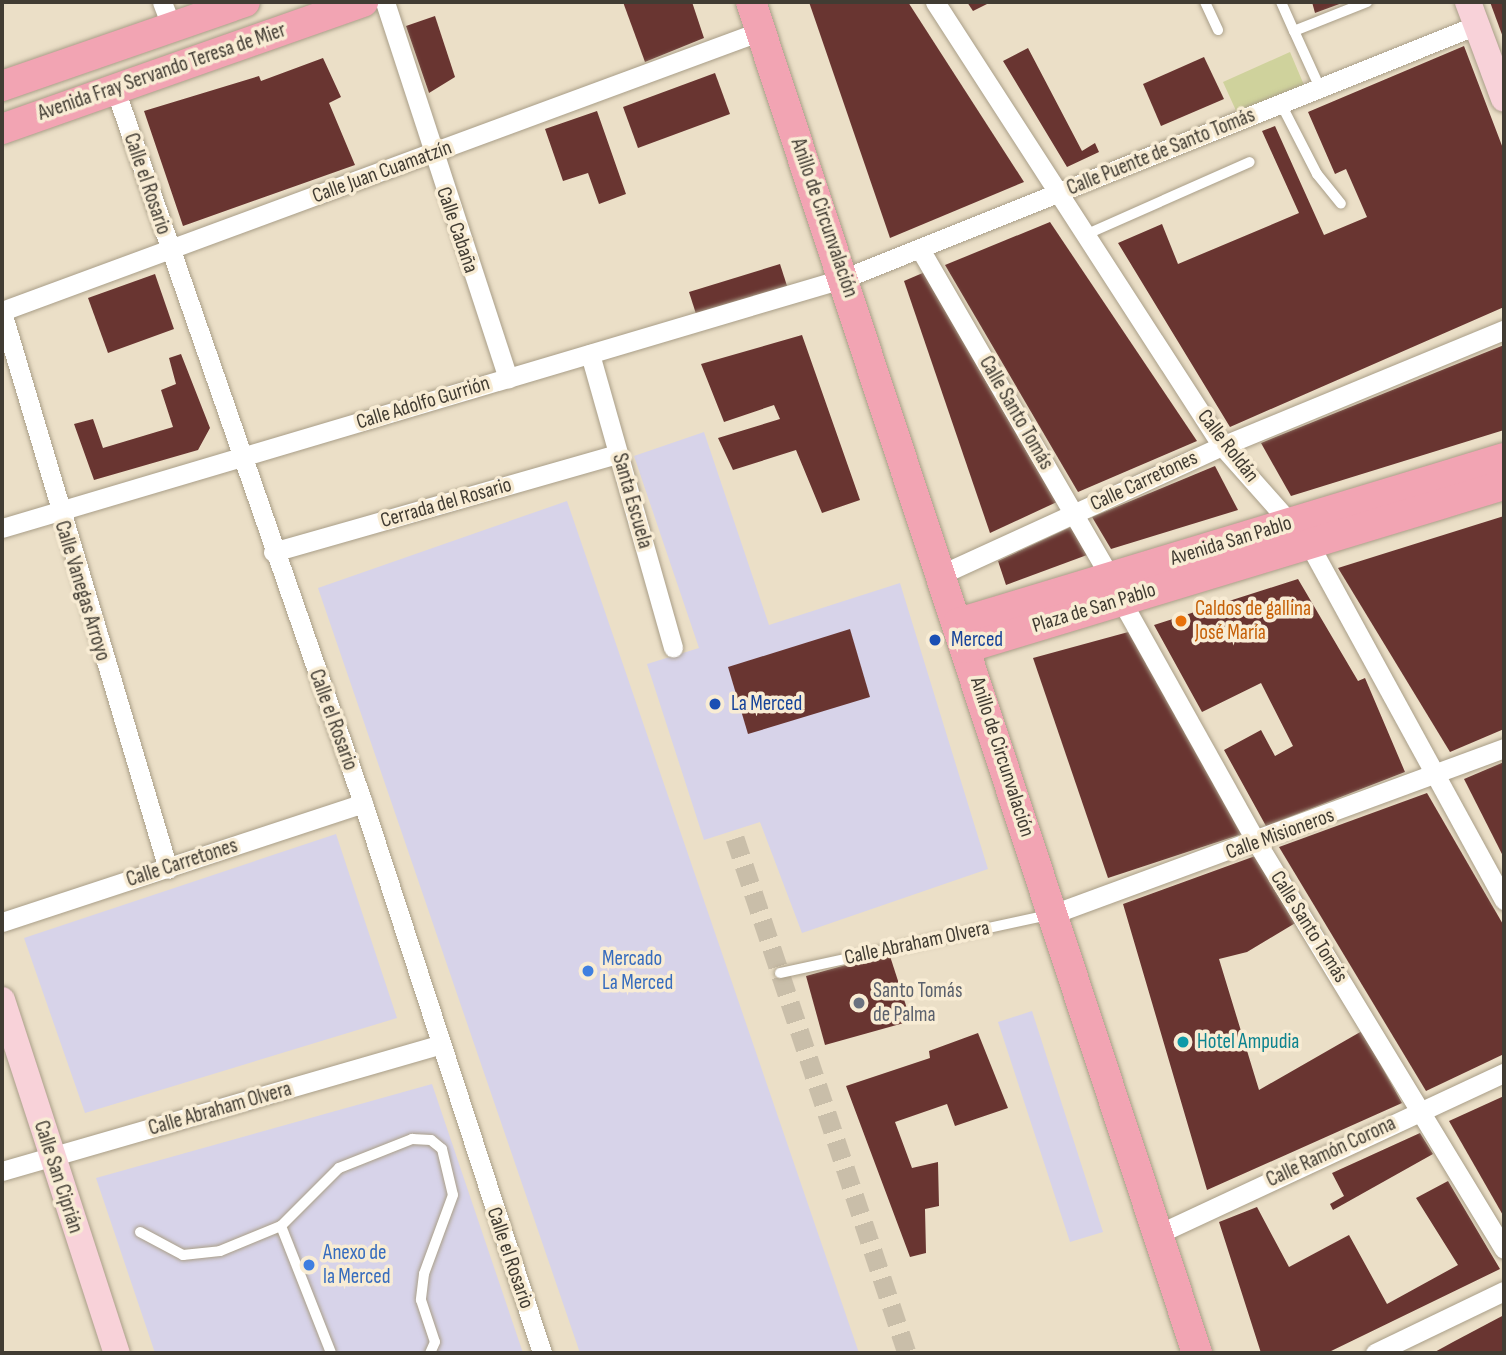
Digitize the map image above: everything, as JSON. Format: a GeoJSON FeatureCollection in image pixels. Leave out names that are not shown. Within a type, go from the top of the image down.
{"type":"FeatureCollection","features":[{"type":"Feature","properties":{"kind":"main road","name":"Avenida Fray Servando Teresa de Mier"},"geometry":{"type":"LineString","coordinates":[[2,86],[167,15],[245,2]]}},
{"type":"Feature","properties":{"kind":"main road","name":"Avenida Fray Servando Teresa de Mier"},"geometry":{"type":"LineString","coordinates":[[2,129],[363,2]]}},
{"type":"Feature","properties":{"kind":"main road","name":"Anillo de Circunvalación"},"geometry":{"type":"LineString","coordinates":[[751,2],[845,278],[1197,1353]]}},
{"type":"Feature","properties":{"kind":"main road","name":"Avenida San Pablo"},"geometry":{"type":"LineString","coordinates":[[1301,533],[1504,458]]}},
{"type":"Feature","properties":{"kind":"main road","name":"Plaza de San Pablo"},"geometry":{"type":"LineString","coordinates":[[962,635],[1301,533],[1504,485]]}},
{"type":"Feature","properties":{"kind":"street","name":"Calle Cabaña"},"geometry":{"type":"LineString","coordinates":[[385,2],[431,154],[508,378]]}},
{"type":"Feature","properties":{"kind":"street","name":"Calle Roldán"},"geometry":{"type":"LineString","coordinates":[[935,2],[1222,446],[1301,533],[1504,900]]}},
{"type":"Feature","properties":{"kind":"street","name":"Calle Puente de Santo Tomás"},"geometry":{"type":"LineString","coordinates":[[845,278],[1320,88],[1472,14]]}},
{"type":"Feature","properties":{"kind":"street"},"geometry":{"type":"LineString","coordinates":[[1472,14],[1504,99]]}},
{"type":"Feature","properties":{"kind":"street","name":"Calle Juan Cuamatzín"},"geometry":{"type":"LineString","coordinates":[[2,312],[761,31]]}},
{"type":"Feature","properties":{"kind":"street","name":"Calle el Rosario"},"geometry":{"type":"LineString","coordinates":[[115,89],[169,249],[244,456],[273,552],[363,803],[439,1045],[542,1353]]}},
{"type":"Feature","properties":{"kind":"street","name":"Calle Santo Tomás"},"geometry":{"type":"LineString","coordinates":[[920,249],[1075,513],[1257,842],[1422,1109],[1504,1249]]}},
{"type":"Feature","properties":{"kind":"street","name":"Calle Adolfo Gurrión"},"geometry":{"type":"LineString","coordinates":[[2,528],[845,278]]}},
{"type":"Feature","properties":{"kind":"street","name":"Calle Vanegas Arroyo"},"geometry":{"type":"LineString","coordinates":[[2,312],[58,513],[168,869]]}},
{"type":"Feature","properties":{"kind":"street","name":"Calle Carretones"},"geometry":{"type":"LineString","coordinates":[[942,573],[1222,446],[1504,330]]}},
{"type":"Feature","properties":{"kind":"street","name":"Santa Escuela"},"geometry":{"type":"LineString","coordinates":[[590,354],[673,647]]}},
{"type":"Feature","properties":{"kind":"street","name":"Cerrada del Rosario"},"geometry":{"type":"LineString","coordinates":[[273,552],[618,454]]}},
{"type":"Feature","properties":{"kind":"street","name":"Calle Misioneros"},"geometry":{"type":"LineString","coordinates":[[1053,914],[1257,842],[1504,748]]}},
{"type":"Feature","properties":{"kind":"street","name":"Calle Carretones"},"geometry":{"type":"LineString","coordinates":[[2,922],[363,803]]}},
{"type":"Feature","properties":{"kind":"street","name":"Calle San Ciprián"},"geometry":{"type":"LineString","coordinates":[[2,1000],[117,1353]]}},
{"type":"Feature","properties":{"kind":"street","name":"Calle Abraham Olvera"},"geometry":{"type":"LineString","coordinates":[[2,1171],[439,1045]]}},
{"type":"Feature","properties":{"kind":"street","name":"Calle Ramón Corona"},"geometry":{"type":"LineString","coordinates":[[1158,1234],[1504,1073]]}},
{"type":"Feature","properties":{"kind":"street"},"geometry":{"type":"LineString","coordinates":[[1375,1353],[1504,1291]]}},
{"type":"Feature","properties":{"kind":"lane"},"geometry":{"type":"LineString","coordinates":[[1205,2],[1219,30]]}},
{"type":"Feature","properties":{"kind":"lane"},"geometry":{"type":"LineString","coordinates":[[1281,2],[1320,88]]}},
{"type":"Feature","properties":{"kind":"lane"},"geometry":{"type":"LineString","coordinates":[[1294,31],[1367,2]]}},
{"type":"Feature","properties":{"kind":"lane"},"geometry":{"type":"LineString","coordinates":[[1281,104],[1317,174],[1342,204]]}},
{"type":"Feature","properties":{"kind":"lane"},"geometry":{"type":"LineString","coordinates":[[1085,235],[1251,162]]}},
{"type":"Feature","properties":{"kind":"lane","name":"Calle Abraham Olvera"},"geometry":{"type":"LineString","coordinates":[[780,973],[1053,914]]}},
{"type":"Feature","properties":{"kind":"lane"},"geometry":{"type":"LineString","coordinates":[[140,1232],[183,1255],[220,1251],[281,1226],[339,1168],[412,1139],[431,1140],[442,1149],[453,1195],[424,1274],[421,1300],[435,1342],[430,1353]]}},
{"type":"Feature","properties":{"kind":"lane"},"geometry":{"type":"LineString","coordinates":[[281,1226],[331,1353]]}},
{"type":"Feature","properties":{"kind":"shaded area"},"geometry":{"type":"Polygon","coordinates":[[[704,432],[769,625],[900,583],[988,869],[802,933],[760,822],[704,840],[647,664],[699,648],[634,456],[704,432]]]}},
{"type":"Feature","properties":{"kind":"shaded area","name":"Mercado La Merced"},"geometry":{"type":"Polygon","coordinates":[[[567,501],[859,1353],[580,1353],[318,588],[567,501]]]}},
{"type":"Feature","properties":{"kind":"shaded area"},"geometry":{"type":"Polygon","coordinates":[[[336,834],[397,1018],[85,1113],[24,938],[336,834]]]}},
{"type":"Feature","properties":{"kind":"shaded area"},"geometry":{"type":"Polygon","coordinates":[[[1032,1011],[1103,1232],[1070,1242],[998,1022],[1032,1011]]]}},
{"type":"Feature","properties":{"kind":"shaded area","name":"Anexo de la Merced"},"geometry":{"type":"Polygon","coordinates":[[[432,1084],[523,1353],[155,1353],[96,1178],[432,1084]]]}},
{"type":"Feature","properties":{"kind":"green space"},"geometry":{"type":"Polygon","coordinates":[[[1290,52],[1304,85],[1238,115],[1223,82],[1290,52]]]}},
{"type":"Feature","properties":{"kind":"building"},"geometry":{"type":"Polygon","coordinates":[[[623,2],[692,2],[704,38],[645,62],[623,2]]]}},
{"type":"Feature","properties":{"kind":"building"},"geometry":{"type":"Polygon","coordinates":[[[809,2],[908,2],[1024,182],[890,238],[809,2]]]}},
{"type":"Feature","properties":{"kind":"building"},"geometry":{"type":"Polygon","coordinates":[[[967,2],[991,2],[973,11],[967,2]]]}},
{"type":"Feature","properties":{"kind":"building"},"geometry":{"type":"Polygon","coordinates":[[[1312,2],[1345,2],[1315,13],[1312,2]]]}},
{"type":"Feature","properties":{"kind":"building"},"geometry":{"type":"Polygon","coordinates":[[[1490,2],[1504,2],[1504,40],[1490,2]]]}},
{"type":"Feature","properties":{"kind":"building"},"geometry":{"type":"Polygon","coordinates":[[[435,16],[455,77],[429,93],[406,26],[435,16]]]}},
{"type":"Feature","properties":{"kind":"building"},"geometry":{"type":"Polygon","coordinates":[[[1464,46],[1504,151],[1504,307],[1230,427],[1118,243],[1162,224],[1178,264],[1299,213],[1262,131],[1275,126],[1324,235],[1367,217],[1346,169],[1335,174],[1308,112],[1464,46]]]}},
{"type":"Feature","properties":{"kind":"building"},"geometry":{"type":"Polygon","coordinates":[[[1028,48],[1082,151],[1095,143],[1099,152],[1067,167],[1003,61],[1028,48]]]}},
{"type":"Feature","properties":{"kind":"building"},"geometry":{"type":"Polygon","coordinates":[[[1204,57],[1224,99],[1161,126],[1143,84],[1204,57]]]}},
{"type":"Feature","properties":{"kind":"building"},"geometry":{"type":"Polygon","coordinates":[[[323,58],[341,97],[329,103],[355,165],[183,226],[144,111],[259,76],[261,81],[323,58]]]}},
{"type":"Feature","properties":{"kind":"building"},"geometry":{"type":"Polygon","coordinates":[[[715,73],[730,114],[638,148],[623,107],[715,73]]]}},
{"type":"Feature","properties":{"kind":"building"},"geometry":{"type":"Polygon","coordinates":[[[597,111],[626,194],[599,204],[588,173],[563,181],[545,129],[597,111]]]}},
{"type":"Feature","properties":{"kind":"building"},"geometry":{"type":"Polygon","coordinates":[[[1050,222],[1197,441],[1078,492],[945,265],[1050,222]]]}},
{"type":"Feature","properties":{"kind":"building"},"geometry":{"type":"Polygon","coordinates":[[[780,264],[788,289],[697,317],[689,292],[780,264]]]}},
{"type":"Feature","properties":{"kind":"building"},"geometry":{"type":"Polygon","coordinates":[[[925,272],[1059,501],[990,533],[904,281],[925,272]]]}},
{"type":"Feature","properties":{"kind":"building"},"geometry":{"type":"Polygon","coordinates":[[[155,274],[174,329],[108,353],[88,298],[155,274]]]}},
{"type":"Feature","properties":{"kind":"building"},"geometry":{"type":"Polygon","coordinates":[[[802,335],[860,500],[822,513],[796,450],[733,470],[718,438],[780,419],[774,405],[724,422],[701,364],[802,335]]]}},
{"type":"Feature","properties":{"kind":"building"},"geometry":{"type":"Polygon","coordinates":[[[1504,345],[1504,430],[1291,496],[1261,443],[1504,345]]]}},
{"type":"Feature","properties":{"kind":"building"},"geometry":{"type":"Polygon","coordinates":[[[181,354],[210,428],[198,450],[94,480],[74,424],[93,419],[103,448],[173,427],[161,390],[176,384],[169,358],[181,354]]]}},
{"type":"Feature","properties":{"kind":"building"},"geometry":{"type":"Polygon","coordinates":[[[1215,466],[1238,510],[1111,549],[1092,517],[1215,466]]]}},
{"type":"Feature","properties":{"kind":"building"},"geometry":{"type":"Polygon","coordinates":[[[1504,516],[1504,729],[1450,752],[1338,568],[1504,516]]]}},
{"type":"Feature","properties":{"kind":"building"},"geometry":{"type":"Polygon","coordinates":[[[1075,525],[1087,555],[1006,585],[998,561],[1075,525]]]}},
{"type":"Feature","properties":{"kind":"building"},"geometry":{"type":"Polygon","coordinates":[[[1298,579],[1358,681],[1365,678],[1405,772],[1266,826],[1224,750],[1261,730],[1275,756],[1293,746],[1261,683],[1202,712],[1154,625],[1298,579]]]}},
{"type":"Feature","properties":{"kind":"building"},"geometry":{"type":"Polygon","coordinates":[[[850,629],[870,697],[748,734],[728,667],[850,629]]]}},
{"type":"Feature","properties":{"kind":"building"},"geometry":{"type":"Polygon","coordinates":[[[1132,631],[1245,833],[1108,878],[1033,658],[1132,631]]]}},
{"type":"Feature","properties":{"kind":"building"},"geometry":{"type":"Polygon","coordinates":[[[1504,762],[1504,858],[1464,779],[1504,762]]]}},
{"type":"Feature","properties":{"kind":"building"},"geometry":{"type":"Polygon","coordinates":[[[1427,793],[1504,926],[1504,1054],[1426,1091],[1279,847],[1427,793]]]}},
{"type":"Feature","properties":{"kind":"building"},"geometry":{"type":"Polygon","coordinates":[[[1258,855],[1297,922],[1247,952],[1219,959],[1259,1090],[1362,1031],[1402,1103],[1207,1190],[1123,904],[1258,855]]]}},
{"type":"Feature","properties":{"kind":"building","name":"Santo Tomás de Palma"},"geometry":{"type":"Polygon","coordinates":[[[889,953],[911,1021],[825,1045],[806,976],[889,953]]]}},
{"type":"Feature","properties":{"kind":"building"},"geometry":{"type":"Polygon","coordinates":[[[978,1033],[1008,1108],[955,1126],[947,1104],[895,1122],[912,1168],[938,1162],[939,1206],[925,1209],[926,1253],[910,1257],[846,1086],[930,1058],[929,1051],[978,1033]]]}},
{"type":"Feature","properties":{"kind":"building"},"geometry":{"type":"Polygon","coordinates":[[[1504,1096],[1504,1217],[1449,1121],[1504,1096]]]}},
{"type":"Feature","properties":{"kind":"building"},"geometry":{"type":"Polygon","coordinates":[[[1420,1133],[1433,1154],[1333,1210],[1330,1204],[1344,1196],[1332,1173],[1420,1133]]]}},
{"type":"Feature","properties":{"kind":"building"},"geometry":{"type":"Polygon","coordinates":[[[1448,1181],[1500,1269],[1327,1353],[1261,1353],[1219,1222],[1257,1207],[1289,1267],[1349,1235],[1387,1304],[1458,1265],[1416,1198],[1448,1181]]]}},
{"type":"Feature","properties":{"kind":"building"},"geometry":{"type":"Polygon","coordinates":[[[1504,1315],[1504,1353],[1433,1353],[1453,1342],[1504,1315]]]}},
{"type":"Feature","properties":{"kind":"tunnel"},"geometry":{"type":"LineString","coordinates":[[735,838],[907,1353]]}},
{"type":"Feature","properties":{"kind":"place","name":"Caldos de gallina José María"},"geometry":{"type":"Point","coordinates":[1181,621]}},
{"type":"Feature","properties":{"kind":"place","name":"Merced"},"geometry":{"type":"Point","coordinates":[935,640]}},
{"type":"Feature","properties":{"kind":"place","name":"La Merced"},"geometry":{"type":"Point","coordinates":[715,704]}},
{"type":"Feature","properties":{"kind":"place","name":"Mercado La Merced"},"geometry":{"type":"Point","coordinates":[588,971]}},
{"type":"Feature","properties":{"kind":"place","name":"Santo Tomás de Palma"},"geometry":{"type":"Point","coordinates":[859,1003]}},
{"type":"Feature","properties":{"kind":"place","name":"Hotel Ampudia"},"geometry":{"type":"Point","coordinates":[1183,1042]}},
{"type":"Feature","properties":{"kind":"place","name":"Anexo de la Merced"},"geometry":{"type":"Point","coordinates":[309,1265]}}]}
